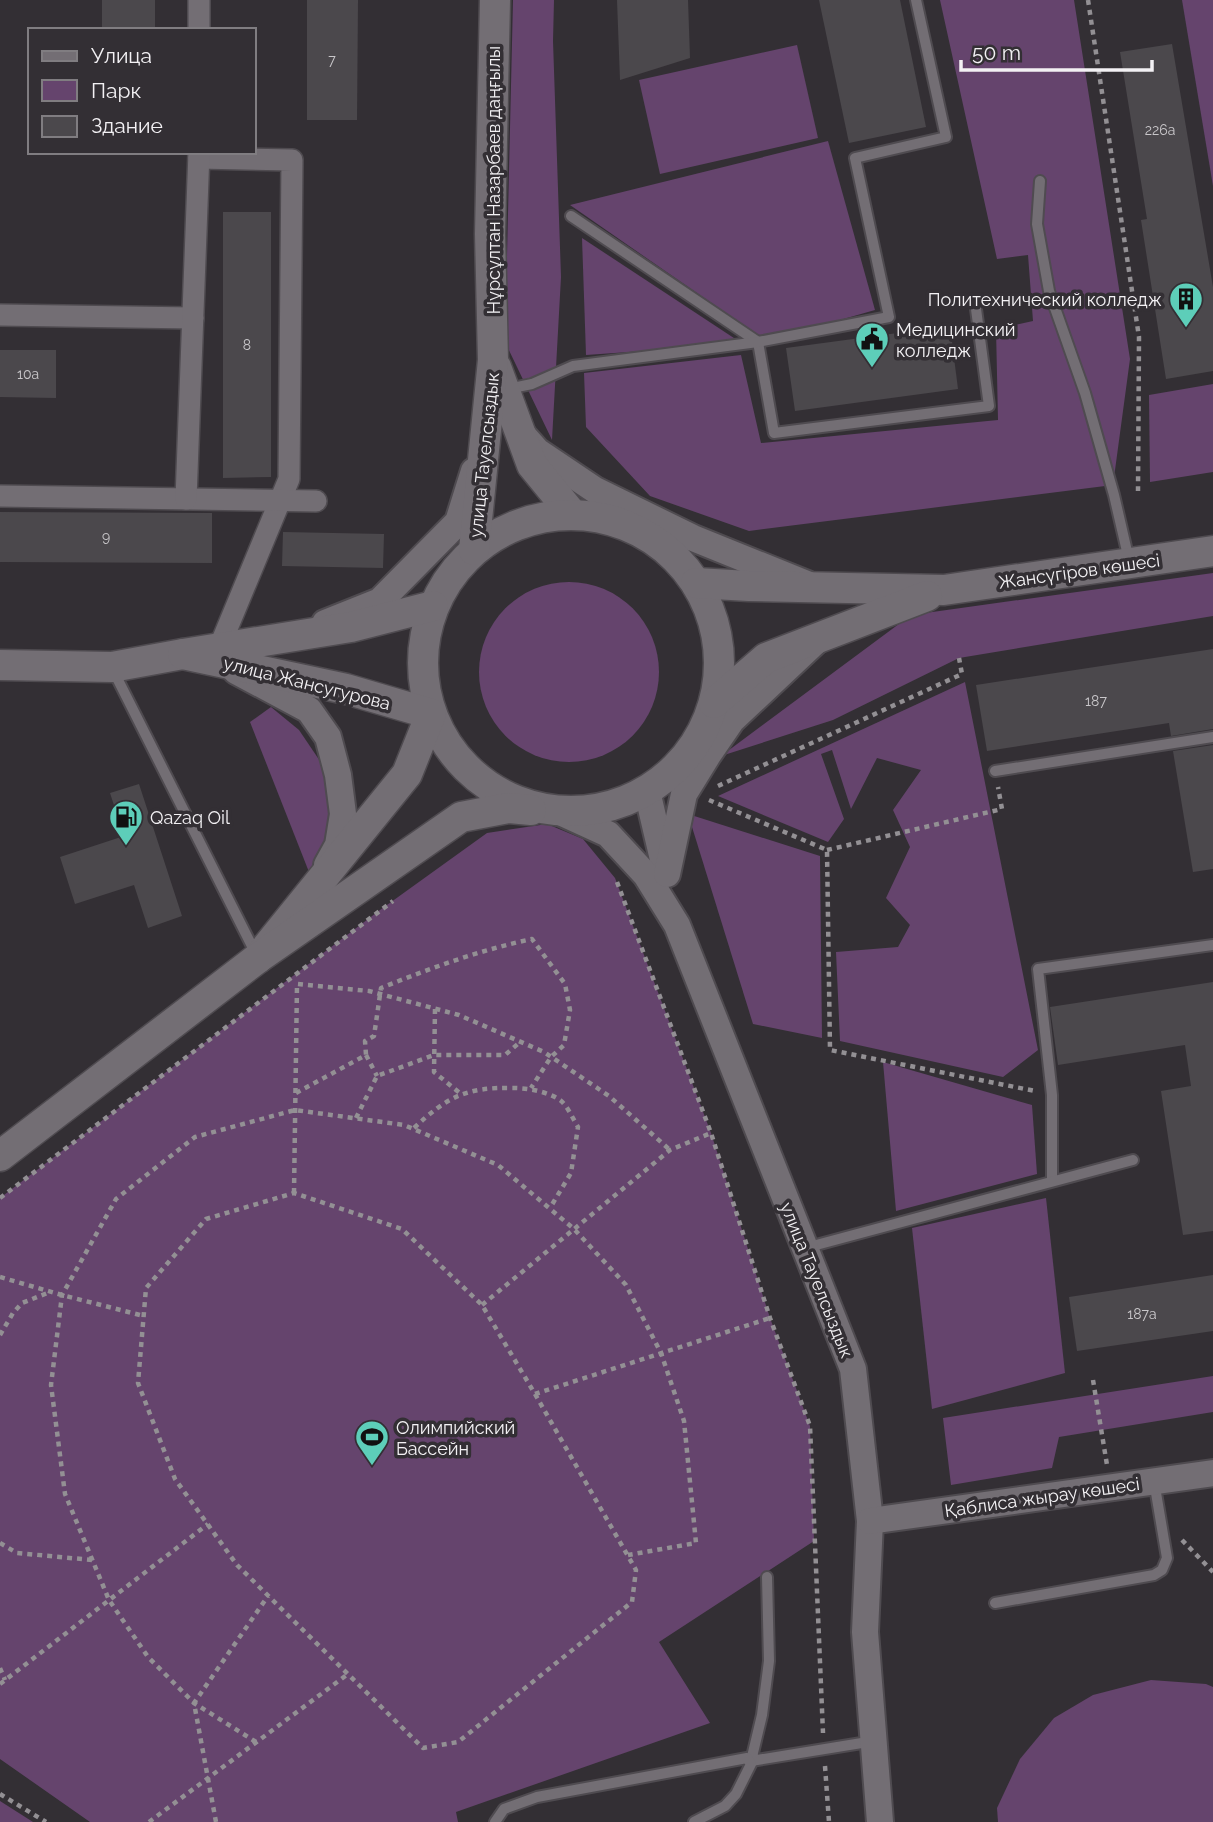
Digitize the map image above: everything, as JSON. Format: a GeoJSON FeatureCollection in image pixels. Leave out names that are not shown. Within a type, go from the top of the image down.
{"type":"FeatureCollection","features":[{"type":"Feature","properties":{"kind":"main road","name":"Нұрсұлтан Назарбаев даңғылы"},"geometry":{"type":"LineString","coordinates":[[493,360],[490,234],[495,0]]}},
{"type":"Feature","properties":{"kind":"main road"},"geometry":{"type":"LineString","coordinates":[[493,360],[532,464],[572,514]]}},
{"type":"Feature","properties":{"kind":"main road","name":"улица Тауелсыздык"},"geometry":{"type":"LineString","coordinates":[[474,550],[493,360]]}},
{"type":"Feature","properties":{"kind":"main road"},"geometry":{"type":"LineString","coordinates":[[0,1156],[258,958],[461,817],[508,808],[559,811],[605,808],[647,791],[677,768],[700,738],[714,703],[720,662],[714,621],[696,583],[663,547],[620,523],[572,514],[537,518],[503,531],[474,550],[450,575],[433,606],[423,641],[422,678],[430,714],[451,751],[480,782],[518,802],[559,811]]}},
{"type":"Feature","properties":{"kind":"main road","name":"Жансүгіров көшесі"},"geometry":{"type":"LineString","coordinates":[[944,590],[1213,551]]}},
{"type":"Feature","properties":{"kind":"main road"},"geometry":{"type":"LineString","coordinates":[[696,583],[944,590]]}},
{"type":"Feature","properties":{"kind":"main road"},"geometry":{"type":"LineString","coordinates":[[714,703],[766,657],[944,590]]}},
{"type":"Feature","properties":{"kind":"main road","name":"улица Жансугурова"},"geometry":{"type":"LineString","coordinates":[[0,665],[112,667],[183,654],[217,654],[292,636],[351,627],[433,606]]}},
{"type":"Feature","properties":{"kind":"main road","name":"улица Жансугурова"},"geometry":{"type":"LineString","coordinates":[[217,654],[430,714]]}},
{"type":"Feature","properties":{"kind":"main road"},"geometry":{"type":"LineString","coordinates":[[258,958],[407,774],[430,714]]}},
{"type":"Feature","properties":{"kind":"street"},"geometry":{"type":"LineString","coordinates":[[199,0],[199,28]]}},
{"type":"Feature","properties":{"kind":"street"},"geometry":{"type":"LineString","coordinates":[[186,499],[199,155],[292,160],[289,479],[217,654],[309,710],[328,737],[338,775],[343,814],[338,845],[317,885]]}},
{"type":"Feature","properties":{"kind":"street"},"geometry":{"type":"LineString","coordinates":[[0,315],[193,318]]}},
{"type":"Feature","properties":{"kind":"street"},"geometry":{"type":"LineString","coordinates":[[292,636],[380,601],[458,522],[488,422]]}},
{"type":"Feature","properties":{"kind":"street"},"geometry":{"type":"LineString","coordinates":[[520,431],[537,452],[595,490],[693,538],[815,588]]}},
{"type":"Feature","properties":{"kind":"street"},"geometry":{"type":"LineString","coordinates":[[0,496],[316,500]]}},
{"type":"Feature","properties":{"kind":"street"},"geometry":{"type":"LineString","coordinates":[[439,832],[514,814],[569,824],[657,874],[684,794],[732,720],[820,637]]}},
{"type":"Feature","properties":{"kind":"street","name":"улица Тауелсыздык"},"geometry":{"type":"LineString","coordinates":[[647,791],[657,874],[853,1369],[870,1521],[865,1632],[880,1822]]}},
{"type":"Feature","properties":{"kind":"street","name":"улица Тауелсыздык"},"geometry":{"type":"LineString","coordinates":[[559,811],[608,834],[657,874]]}},
{"type":"Feature","properties":{"kind":"street","name":"Қаблиса жырау көшесі"},"geometry":{"type":"LineString","coordinates":[[870,1521],[1213,1473]]}},
{"type":"Feature","properties":{"kind":"lane"},"geometry":{"type":"LineString","coordinates":[[504,389],[532,384],[573,366],[758,342],[889,317],[855,158],[946,137],[916,0]]}},
{"type":"Feature","properties":{"kind":"lane"},"geometry":{"type":"LineString","coordinates":[[1041,181],[1037,224],[1049,291],[1085,393],[1130,563]]}},
{"type":"Feature","properties":{"kind":"lane"},"geometry":{"type":"LineString","coordinates":[[570,216],[758,342],[774,433],[989,406],[976,309]]}},
{"type":"Feature","properties":{"kind":"lane"},"geometry":{"type":"LineString","coordinates":[[112,667],[258,958]]}},
{"type":"Feature","properties":{"kind":"lane"},"geometry":{"type":"LineString","coordinates":[[995,771],[1213,737]]}},
{"type":"Feature","properties":{"kind":"lane"},"geometry":{"type":"LineString","coordinates":[[1052,1181],[1052,1095],[1038,969],[1213,945]]}},
{"type":"Feature","properties":{"kind":"lane"},"geometry":{"type":"LineString","coordinates":[[805,1248],[1133,1160]]}},
{"type":"Feature","properties":{"kind":"lane"},"geometry":{"type":"LineString","coordinates":[[995,1603],[1154,1576],[1162,1570],[1167,1558],[1154,1481]]}},
{"type":"Feature","properties":{"kind":"lane"},"geometry":{"type":"LineString","coordinates":[[694,1822],[725,1806],[736,1794],[751,1761],[762,1715],[769,1661],[767,1577]]}},
{"type":"Feature","properties":{"kind":"lane"},"geometry":{"type":"LineString","coordinates":[[495,1822],[504,1809],[537,1797],[747,1758],[751,1761],[874,1741]]}},
{"type":"Feature","properties":{"kind":"path"},"geometry":{"type":"LineString","coordinates":[[1088,0],[1139,337],[1138,491]]}},
{"type":"Feature","properties":{"kind":"path"},"geometry":{"type":"LineString","coordinates":[[711,790],[962,674],[959,658]]}},
{"type":"Feature","properties":{"kind":"path"},"geometry":{"type":"LineString","coordinates":[[698,795],[827,850],[1002,809],[995,771]]}},
{"type":"Feature","properties":{"kind":"path"},"geometry":{"type":"LineString","coordinates":[[827,850],[830,1051],[1052,1095]]}},
{"type":"Feature","properties":{"kind":"path"},"geometry":{"type":"LineString","coordinates":[[615,878],[711,1133],[770,1318],[810,1426],[818,1648],[829,1822]]}},
{"type":"Feature","properties":{"kind":"path"},"geometry":{"type":"LineString","coordinates":[[0,1198],[401,895]]}},
{"type":"Feature","properties":{"kind":"path"},"geometry":{"type":"LineString","coordinates":[[377,1076],[366,1055],[365,1041],[373,1036],[381,988],[446,962],[532,939],[565,984],[570,1010],[564,1045],[551,1057],[531,1088]]}},
{"type":"Feature","properties":{"kind":"path"},"geometry":{"type":"LineString","coordinates":[[294,1193],[297,984],[380,993],[460,1015],[551,1057],[609,1096],[670,1150]]}},
{"type":"Feature","properties":{"kind":"path"},"geometry":{"type":"LineString","coordinates":[[435,1009],[433,1072],[461,1094]]}},
{"type":"Feature","properties":{"kind":"path"},"geometry":{"type":"LineString","coordinates":[[356,1118],[377,1076],[434,1055],[505,1055],[520,1042]]}},
{"type":"Feature","properties":{"kind":"path"},"geometry":{"type":"LineString","coordinates":[[295,1094],[366,1055]]}},
{"type":"Feature","properties":{"kind":"path"},"geometry":{"type":"LineString","coordinates":[[414,1128],[434,1109],[461,1094],[486,1088],[531,1088],[561,1100],[578,1127],[571,1173],[550,1208]]}},
{"type":"Feature","properties":{"kind":"path"},"geometry":{"type":"LineString","coordinates":[[256,1741],[194,1703],[148,1657],[109,1600],[65,1494],[51,1385],[62,1295],[116,1199],[195,1137],[295,1110],[404,1125],[498,1165],[575,1228],[626,1284],[661,1353],[684,1421],[696,1543],[628,1555]]}},
{"type":"Feature","properties":{"kind":"path"},"geometry":{"type":"LineString","coordinates":[[482,1305],[670,1150],[711,1133]]}},
{"type":"Feature","properties":{"kind":"path"},"geometry":{"type":"LineString","coordinates":[[294,1193],[402,1229],[482,1305],[636,1570],[632,1602],[458,1742],[423,1748],[237,1564],[175,1479],[138,1383],[146,1289],[206,1219],[294,1193]]}},
{"type":"Feature","properties":{"kind":"path"},"geometry":{"type":"LineString","coordinates":[[0,1277],[144,1315]]}},
{"type":"Feature","properties":{"kind":"path"},"geometry":{"type":"LineString","coordinates":[[0,1335],[22,1303],[51,1292]]}},
{"type":"Feature","properties":{"kind":"path"},"geometry":{"type":"LineString","coordinates":[[535,1394],[770,1318]]}},
{"type":"Feature","properties":{"kind":"path"},"geometry":{"type":"LineString","coordinates":[[1093,1380],[1110,1487]]}},
{"type":"Feature","properties":{"kind":"path"},"geometry":{"type":"LineString","coordinates":[[1160,1516],[1213,1572]]}},
{"type":"Feature","properties":{"kind":"path"},"geometry":{"type":"LineString","coordinates":[[0,1684],[208,1524]]}},
{"type":"Feature","properties":{"kind":"path"},"geometry":{"type":"LineString","coordinates":[[0,1543],[17,1553],[92,1560]]}},
{"type":"Feature","properties":{"kind":"path"},"geometry":{"type":"LineString","coordinates":[[216,1822],[194,1703],[268,1595]]}},
{"type":"Feature","properties":{"kind":"path"},"geometry":{"type":"LineString","coordinates":[[0,1668],[5,1680]]}},
{"type":"Feature","properties":{"kind":"path"},"geometry":{"type":"LineString","coordinates":[[149,1822],[348,1674]]}},
{"type":"Feature","properties":{"kind":"path"},"geometry":{"type":"LineString","coordinates":[[0,1794],[46,1822]]}},
{"type":"Feature","properties":{"kind":"green space"},"geometry":{"type":"Polygon","coordinates":[[[513,0],[554,0],[561,277],[552,440],[505,342],[513,0]]]}},
{"type":"Feature","properties":{"kind":"green space"},"geometry":{"type":"Polygon","coordinates":[[[940,0],[1074,0],[1130,359],[1113,485],[749,531],[650,496],[586,427],[584,373],[741,355],[761,443],[998,420],[996,329],[1033,321],[1028,255],[997,259],[940,0]]]}},
{"type":"Feature","properties":{"kind":"green space"},"geometry":{"type":"Polygon","coordinates":[[[1182,0],[1213,0],[1213,186],[1182,0]]]}},
{"type":"Feature","properties":{"kind":"green space"},"geometry":{"type":"Polygon","coordinates":[[[797,45],[818,138],[660,174],[639,80],[797,45]]]}},
{"type":"Feature","properties":{"kind":"green space"},"geometry":{"type":"Polygon","coordinates":[[[828,141],[875,310],[766,341],[570,205],[828,141]]]}},
{"type":"Feature","properties":{"kind":"green space"},"geometry":{"type":"Polygon","coordinates":[[[582,238],[743,344],[586,355],[582,238]]]}},
{"type":"Feature","properties":{"kind":"green space"},"geometry":{"type":"Polygon","coordinates":[[[1213,384],[1213,472],[1150,482],[1149,395],[1213,384]]]}},
{"type":"Feature","properties":{"kind":"green space"},"geometry":{"type":"Polygon","coordinates":[[[1213,573],[1213,616],[959,658],[833,720],[721,756],[911,615],[1213,573]]]}},
{"type":"Feature","properties":{"kind":"green space"},"geometry":{"type":"Polygon","coordinates":[[[569,582],[603,589],[619,597],[632,609],[644,622],[652,638],[659,672],[652,706],[644,722],[632,735],[619,747],[603,755],[569,762],[535,755],[519,747],[506,735],[494,722],[486,706],[479,672],[486,638],[494,622],[506,609],[519,597],[535,589],[569,582]]]}},
{"type":"Feature","properties":{"kind":"green space"},"geometry":{"type":"Polygon","coordinates":[[[965,682],[1038,1050],[1003,1077],[840,1041],[836,952],[898,947],[910,925],[886,898],[910,847],[893,810],[921,770],[877,758],[851,809],[832,750],[821,754],[844,819],[828,842],[718,796],[965,682]]]}},
{"type":"Feature","properties":{"kind":"green space"},"geometry":{"type":"Polygon","coordinates":[[[271,707],[299,730],[322,764],[335,800],[331,849],[309,872],[250,722],[271,707]]]}},
{"type":"Feature","properties":{"kind":"green space"},"geometry":{"type":"Polygon","coordinates":[[[688,814],[820,856],[822,1038],[753,1024],[688,814]]]}},
{"type":"Feature","properties":{"kind":"green space"},"geometry":{"type":"Polygon","coordinates":[[[547,824],[583,839],[615,878],[711,1133],[770,1318],[810,1426],[814,1541],[659,1642],[710,1723],[456,1812],[458,1822],[90,1822],[0,1759],[0,1198],[380,910],[487,833],[547,824]]]}},
{"type":"Feature","properties":{"kind":"green space"},"geometry":{"type":"Polygon","coordinates":[[[883,1062],[1032,1105],[1037,1174],[896,1211],[883,1062]]]}},
{"type":"Feature","properties":{"kind":"green space"},"geometry":{"type":"Polygon","coordinates":[[[1046,1198],[1065,1373],[932,1409],[912,1228],[1046,1198]]]}},
{"type":"Feature","properties":{"kind":"green space"},"geometry":{"type":"Polygon","coordinates":[[[1213,1376],[1213,1412],[1059,1437],[1052,1468],[951,1485],[943,1418],[1213,1376]]]}},
{"type":"Feature","properties":{"kind":"green space"},"geometry":{"type":"Polygon","coordinates":[[[1151,1680],[1206,1684],[1213,1687],[1213,1822],[998,1822],[997,1808],[1020,1759],[1054,1718],[1093,1695],[1151,1680]]]}},
{"type":"Feature","properties":{"kind":"green space"},"geometry":{"type":"Polygon","coordinates":[[[0,1801],[33,1822],[0,1822],[0,1801]]]}},
{"type":"Feature","properties":{"kind":"building"},"geometry":{"type":"Polygon","coordinates":[[[102,0],[155,0],[155,28],[102,28],[102,0]]]}},
{"type":"Feature","properties":{"kind":"building"},"geometry":{"type":"Polygon","coordinates":[[[307,0],[358,0],[357,120],[307,120],[307,0]]]}},
{"type":"Feature","properties":{"kind":"building"},"geometry":{"type":"Polygon","coordinates":[[[617,0],[688,0],[690,58],[620,80],[617,0]]]}},
{"type":"Feature","properties":{"kind":"building"},"geometry":{"type":"Polygon","coordinates":[[[819,0],[900,0],[926,127],[849,143],[819,0]]]}},
{"type":"Feature","properties":{"kind":"building"},"geometry":{"type":"Polygon","coordinates":[[[1172,44],[1213,287],[1213,371],[1166,379],[1141,220],[1147,219],[1120,52],[1172,44]]]}},
{"type":"Feature","properties":{"kind":"building"},"geometry":{"type":"Polygon","coordinates":[[[223,212],[271,212],[271,477],[223,478],[223,212]]]}},
{"type":"Feature","properties":{"kind":"building","name":"Медицинский колледж"},"geometry":{"type":"Polygon","coordinates":[[[950,326],[958,389],[795,411],[786,348],[950,326]]]}},
{"type":"Feature","properties":{"kind":"building"},"geometry":{"type":"Polygon","coordinates":[[[0,350],[56,350],[56,398],[0,397],[0,350]]]}},
{"type":"Feature","properties":{"kind":"building"},"geometry":{"type":"Polygon","coordinates":[[[0,512],[212,513],[212,563],[0,562],[0,512]]]}},
{"type":"Feature","properties":{"kind":"building"},"geometry":{"type":"Polygon","coordinates":[[[283,532],[384,534],[383,568],[282,566],[283,532]]]}},
{"type":"Feature","properties":{"kind":"building"},"geometry":{"type":"Polygon","coordinates":[[[1213,649],[1213,729],[1171,736],[1169,723],[987,751],[976,685],[1213,649]]]}},
{"type":"Feature","properties":{"kind":"building"},"geometry":{"type":"Polygon","coordinates":[[[1213,745],[1213,869],[1193,872],[1173,751],[1213,745]]]}},
{"type":"Feature","properties":{"kind":"building","name":"Qazaq Oil"},"geometry":{"type":"Polygon","coordinates":[[[139,784],[182,916],[148,928],[134,885],[75,904],[60,857],[124,836],[110,793],[139,784]]]}},
{"type":"Feature","properties":{"kind":"building"},"geometry":{"type":"Polygon","coordinates":[[[1213,982],[1213,1231],[1183,1235],[1161,1091],[1191,1086],[1185,1045],[1058,1065],[1050,1007],[1213,982]]]}},
{"type":"Feature","properties":{"kind":"building"},"geometry":{"type":"Polygon","coordinates":[[[1213,1275],[1213,1331],[1077,1351],[1069,1297],[1213,1275]]]}},
{"type":"Feature","properties":{"kind":"place","name":"Политехнический колледж"},"geometry":{"type":"Point","coordinates":[1186,329]}},
{"type":"Feature","properties":{"kind":"place","name":"Медицинский колледж"},"geometry":{"type":"Point","coordinates":[872,369]}},
{"type":"Feature","properties":{"kind":"place","name":"Qazaq Oil"},"geometry":{"type":"Point","coordinates":[126,847]}},
{"type":"Feature","properties":{"kind":"place","name":"Олимпийский Бассейн"},"geometry":{"type":"Point","coordinates":[372,1467]}}]}
